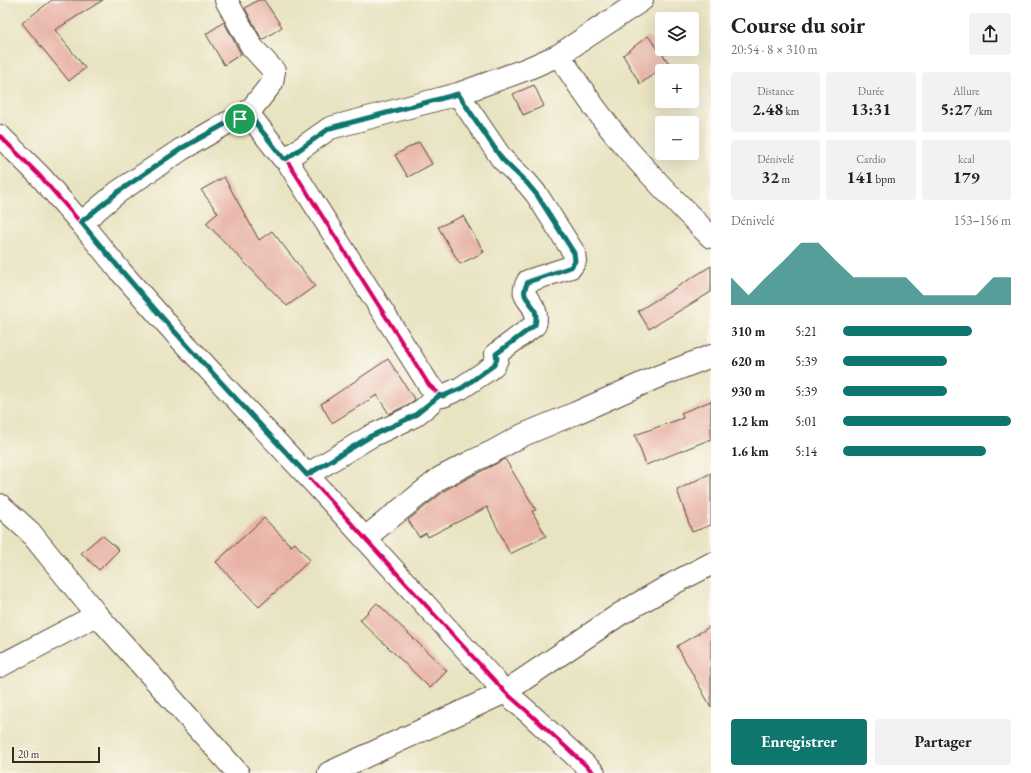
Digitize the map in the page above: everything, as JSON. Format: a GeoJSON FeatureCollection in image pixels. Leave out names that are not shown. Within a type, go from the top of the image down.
{"type":"FeatureCollection","features":[{"type":"Feature","properties":{"kind":"street"},"geometry":{"type":"LineString","coordinates":[[226,0],[252,47],[274,71],[272,83],[253,107],[240,119]]}},
{"type":"Feature","properties":{"kind":"street"},"geometry":{"type":"LineString","coordinates":[[286,159],[330,128],[458,94],[527,69],[559,55],[642,0]]}},
{"type":"Feature","properties":{"kind":"street"},"geometry":{"type":"LineString","coordinates":[[559,55],[586,96],[628,150],[672,198],[711,237]]}},
{"type":"Feature","properties":{"kind":"street"},"geometry":{"type":"LineString","coordinates":[[307,475],[371,436],[414,416],[440,395],[443,396],[462,388],[488,370],[494,365],[497,359],[496,354],[535,325],[535,311],[525,296],[524,289],[528,282],[571,267],[575,261],[574,253],[537,195],[502,159],[458,94]]}},
{"type":"Feature","properties":{"kind":"street"},"geometry":{"type":"LineString","coordinates":[[81,222],[118,192],[182,148],[227,123],[240,119],[254,121],[283,158],[286,159],[429,385],[440,395]]}},
{"type":"Feature","properties":{"kind":"street"},"geometry":{"type":"LineString","coordinates":[[3,145],[40,176],[175,333],[365,538],[504,692],[594,773]]}},
{"type":"Feature","properties":{"kind":"street"},"geometry":{"type":"LineString","coordinates":[[365,538],[440,478],[523,435],[657,377],[711,356]]}},
{"type":"Feature","properties":{"kind":"street"},"geometry":{"type":"LineString","coordinates":[[0,505],[30,532],[97,614],[238,773]]}},
{"type":"Feature","properties":{"kind":"street"},"geometry":{"type":"LineString","coordinates":[[330,773],[504,692],[620,614],[711,564]]}},
{"type":"Feature","properties":{"kind":"street"},"geometry":{"type":"LineString","coordinates":[[0,666],[97,614]]}},
{"type":"Feature","properties":{"kind":"building"},"geometry":{"type":"Polygon","coordinates":[[[52,0],[103,0],[55,30],[85,68],[69,81],[22,23],[52,0]]]}},
{"type":"Feature","properties":{"kind":"building"},"geometry":{"type":"Polygon","coordinates":[[[258,0],[264,0],[282,27],[262,40],[245,8],[258,0]]]}},
{"type":"Feature","properties":{"kind":"building"},"geometry":{"type":"Polygon","coordinates":[[[224,22],[241,54],[224,65],[206,34],[224,22]]]}},
{"type":"Feature","properties":{"kind":"building"},"geometry":{"type":"Polygon","coordinates":[[[648,36],[655,45],[655,56],[664,56],[669,63],[655,64],[655,73],[640,84],[623,55],[648,36]]]}},
{"type":"Feature","properties":{"kind":"building"},"geometry":{"type":"Polygon","coordinates":[[[534,85],[544,106],[523,115],[513,94],[534,85]]]}},
{"type":"Feature","properties":{"kind":"building"},"geometry":{"type":"Polygon","coordinates":[[[419,142],[432,164],[408,177],[395,155],[419,142]]]}},
{"type":"Feature","properties":{"kind":"building"},"geometry":{"type":"Polygon","coordinates":[[[224,177],[259,240],[272,231],[315,286],[287,306],[206,223],[218,213],[201,190],[224,177]]]}},
{"type":"Feature","properties":{"kind":"building"},"geometry":{"type":"Polygon","coordinates":[[[463,216],[484,252],[460,264],[438,227],[463,216]]]}},
{"type":"Feature","properties":{"kind":"building"},"geometry":{"type":"Polygon","coordinates":[[[711,266],[711,292],[649,329],[638,311],[711,266]]]}},
{"type":"Feature","properties":{"kind":"building"},"geometry":{"type":"Polygon","coordinates":[[[388,359],[415,400],[389,414],[377,395],[332,423],[321,404],[388,359]]]}},
{"type":"Feature","properties":{"kind":"building"},"geometry":{"type":"Polygon","coordinates":[[[711,401],[711,439],[646,465],[635,435],[683,418],[681,413],[711,401]]]}},
{"type":"Feature","properties":{"kind":"building"},"geometry":{"type":"Polygon","coordinates":[[[505,459],[536,510],[532,511],[546,536],[510,554],[487,507],[428,537],[426,533],[419,537],[408,520],[447,489],[505,459]]]}},
{"type":"Feature","properties":{"kind":"building"},"geometry":{"type":"Polygon","coordinates":[[[711,473],[711,525],[692,532],[677,490],[711,473]]]}},
{"type":"Feature","properties":{"kind":"building"},"geometry":{"type":"Polygon","coordinates":[[[264,518],[291,546],[295,543],[310,560],[259,607],[216,562],[264,518]]]}},
{"type":"Feature","properties":{"kind":"building"},"geometry":{"type":"Polygon","coordinates":[[[102,535],[119,550],[99,570],[81,553],[102,535]]]}},
{"type":"Feature","properties":{"kind":"building"},"geometry":{"type":"Polygon","coordinates":[[[377,603],[447,671],[430,688],[360,620],[377,603]]]}},
{"type":"Feature","properties":{"kind":"building"},"geometry":{"type":"Polygon","coordinates":[[[711,626],[711,707],[677,646],[711,626]]]}},
{"type":"Feature","properties":{"kind":"cycle path"},"geometry":{"type":"LineString","coordinates":[[286,159],[429,385],[443,396],[461,388],[488,370],[494,365],[497,359],[496,354],[535,325],[536,313],[525,294],[528,281],[571,267],[575,261],[574,253],[537,195],[502,159],[458,94]]}},
{"type":"Feature","properties":{"kind":"cycle path"},"geometry":{"type":"LineString","coordinates":[[0,136],[40,176],[175,333],[505,692],[594,773]]}},
{"type":"Feature","properties":{"kind":"route"},"geometry":{"type":"LineString","coordinates":[[458,94],[502,159],[537,195],[574,253],[575,261],[571,267],[528,282],[524,289],[525,296],[535,311],[535,325],[496,354],[497,359],[494,365],[488,370],[462,388],[443,396],[440,395],[414,416],[371,436],[307,475],[175,333],[121,272],[81,222],[118,192],[147,174],[182,148],[227,123],[240,119],[254,121],[283,158],[286,159],[330,128],[458,94]]}}]}
